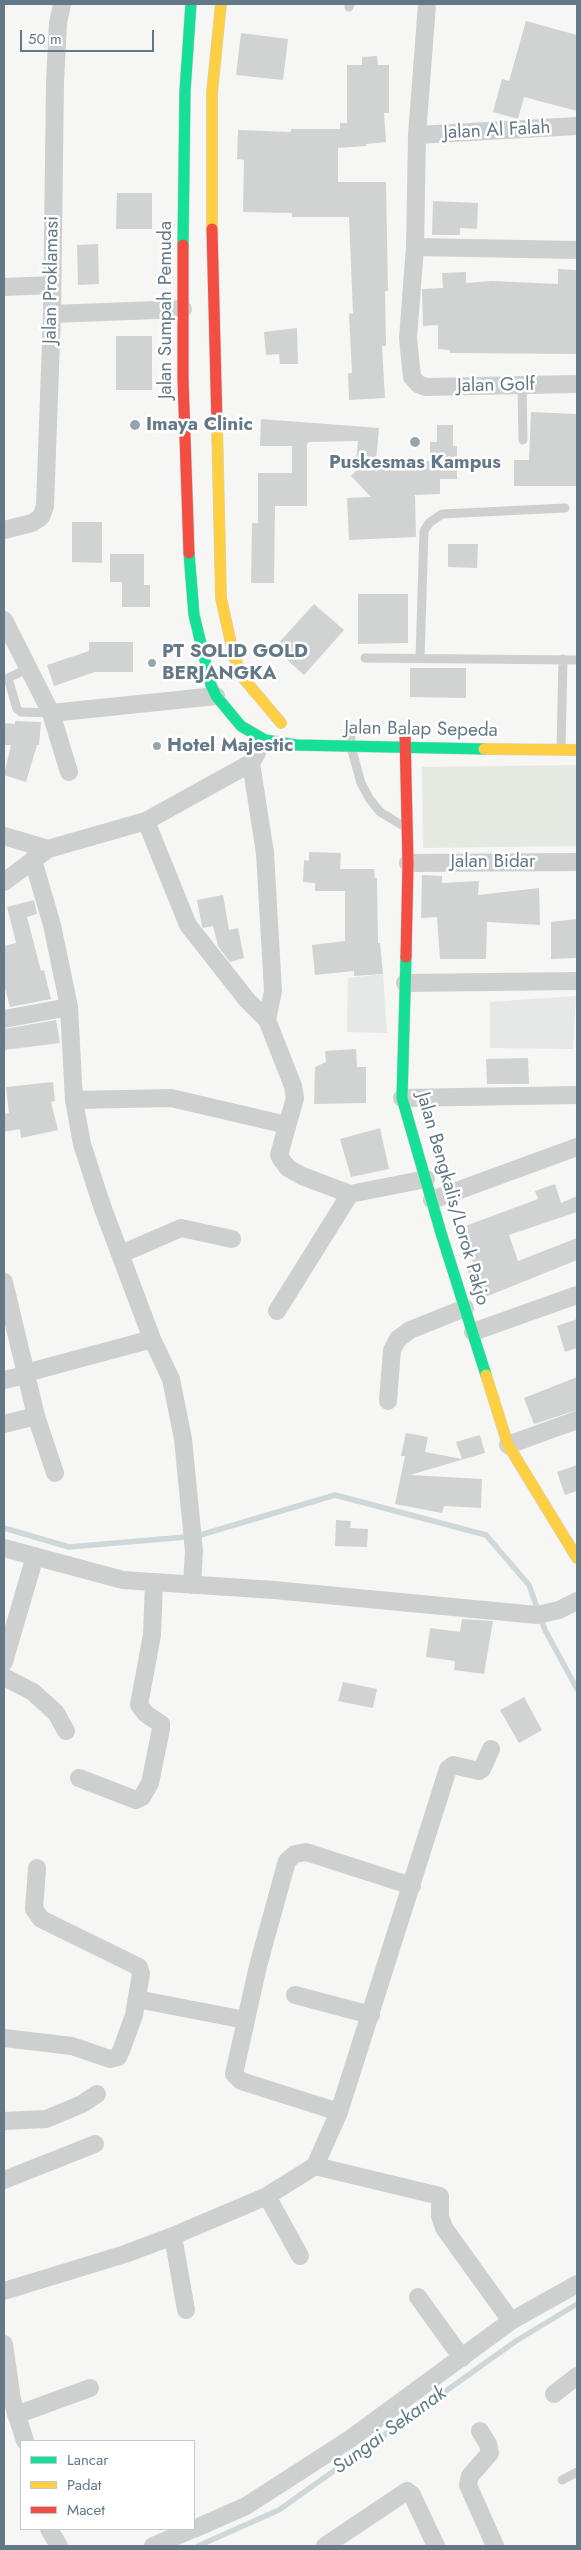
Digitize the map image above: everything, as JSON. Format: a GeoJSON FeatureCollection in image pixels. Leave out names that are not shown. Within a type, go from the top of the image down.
{"type":"FeatureCollection","features":[{"type":"Feature","properties":{"kind":"main road","name":"Jalan Sumpah Pemuda"},"geometry":{"type":"LineString","coordinates":[[191,4],[185,91],[183,378],[194,615],[211,685],[216,696],[241,726],[265,740]]}},
{"type":"Feature","properties":{"kind":"main road"},"geometry":{"type":"LineString","coordinates":[[221,4],[217,26],[212,93],[211,201],[221,598],[234,658],[244,679],[285,724],[265,740]]}},
{"type":"Feature","properties":{"kind":"main road","name":"Jalan Bengkalis/Lorok Pakjo"},"geometry":{"type":"LineString","coordinates":[[405,734],[408,863],[402,1098],[508,1445],[577,1558]]}},
{"type":"Feature","properties":{"kind":"main road"},"geometry":{"type":"LineString","coordinates":[[555,734],[577,735]]}},
{"type":"Feature","properties":{"kind":"main road","name":"Jalan Balap Sepeda"},"geometry":{"type":"LineString","coordinates":[[265,740],[296,745],[406,749],[577,750]]}},
{"type":"Feature","properties":{"kind":"street","name":"Jalan Proklamasi"},"geometry":{"type":"LineString","coordinates":[[4,530],[32,522],[41,517],[45,506],[52,314],[55,82],[58,22],[62,4]]}},
{"type":"Feature","properties":{"kind":"street"},"geometry":{"type":"LineString","coordinates":[[427,4],[417,135],[415,247],[577,250]]}},
{"type":"Feature","properties":{"kind":"street","name":"Jalan Al Falah"},"geometry":{"type":"LineString","coordinates":[[417,135],[577,126]]}},
{"type":"Feature","properties":{"kind":"street","name":"Jalan Golf"},"geometry":{"type":"LineString","coordinates":[[415,247],[408,338],[409,363],[412,377],[416,383],[426,387],[577,384]]}},
{"type":"Feature","properties":{"kind":"street"},"geometry":{"type":"LineString","coordinates":[[4,287],[52,285]]}},
{"type":"Feature","properties":{"kind":"street"},"geometry":{"type":"LineString","coordinates":[[52,314],[183,309]]}},
{"type":"Feature","properties":{"kind":"street"},"geometry":{"type":"LineString","coordinates":[[4,620],[30,668],[51,713],[69,772]]}},
{"type":"Feature","properties":{"kind":"street"},"geometry":{"type":"LineString","coordinates":[[51,713],[216,696]]}},
{"type":"Feature","properties":{"kind":"street"},"geometry":{"type":"LineString","coordinates":[[4,882],[48,849],[146,821],[251,763],[265,740]]}},
{"type":"Feature","properties":{"kind":"street"},"geometry":{"type":"LineString","coordinates":[[251,763],[265,853],[273,990],[267,1020]]}},
{"type":"Feature","properties":{"kind":"street"},"geometry":{"type":"LineString","coordinates":[[146,821],[188,925],[247,1000],[267,1020],[293,1086],[295,1098],[279,1155],[288,1168],[302,1176],[350,1194],[426,1179]]}},
{"type":"Feature","properties":{"kind":"street"},"geometry":{"type":"LineString","coordinates":[[4,836],[48,849]]}},
{"type":"Feature","properties":{"kind":"street"},"geometry":{"type":"LineString","coordinates":[[34,860],[52,925],[70,1007],[74,1100],[82,1144],[102,1206],[152,1339],[171,1379],[183,1439],[194,1551],[192,1585]]}},
{"type":"Feature","properties":{"kind":"street","name":"Jalan Bidar"},"geometry":{"type":"LineString","coordinates":[[408,863],[577,862]]}},
{"type":"Feature","properties":{"kind":"street"},"geometry":{"type":"LineString","coordinates":[[405,983],[577,981]]}},
{"type":"Feature","properties":{"kind":"street"},"geometry":{"type":"LineString","coordinates":[[4,1020],[70,1007]]}},
{"type":"Feature","properties":{"kind":"street"},"geometry":{"type":"LineString","coordinates":[[402,1098],[577,1095]]}},
{"type":"Feature","properties":{"kind":"street"},"geometry":{"type":"LineString","coordinates":[[74,1100],[171,1098],[287,1125]]}},
{"type":"Feature","properties":{"kind":"street"},"geometry":{"type":"LineString","coordinates":[[432,1200],[577,1147]]}},
{"type":"Feature","properties":{"kind":"street"},"geometry":{"type":"LineString","coordinates":[[277,1311],[350,1194]]}},
{"type":"Feature","properties":{"kind":"street"},"geometry":{"type":"LineString","coordinates":[[121,1254],[181,1228],[232,1239]]}},
{"type":"Feature","properties":{"kind":"street"},"geometry":{"type":"LineString","coordinates":[[4,1282],[36,1416],[55,1474]]}},
{"type":"Feature","properties":{"kind":"street"},"geometry":{"type":"LineString","coordinates":[[472,1332],[577,1295]]}},
{"type":"Feature","properties":{"kind":"street"},"geometry":{"type":"LineString","coordinates":[[388,1402],[392,1350],[398,1339],[410,1330],[465,1308]]}},
{"type":"Feature","properties":{"kind":"street"},"geometry":{"type":"LineString","coordinates":[[4,1380],[152,1339]]}},
{"type":"Feature","properties":{"kind":"street"},"geometry":{"type":"LineString","coordinates":[[4,1424],[36,1416]]}},
{"type":"Feature","properties":{"kind":"street"},"geometry":{"type":"LineString","coordinates":[[508,1445],[577,1420]]}},
{"type":"Feature","properties":{"kind":"street"},"geometry":{"type":"LineString","coordinates":[[4,1548],[124,1580],[274,1590],[537,1615],[559,1610],[577,1601]]}},
{"type":"Feature","properties":{"kind":"street"},"geometry":{"type":"LineString","coordinates":[[4,1662],[35,1556]]}},
{"type":"Feature","properties":{"kind":"street"},"geometry":{"type":"LineString","coordinates":[[79,1778],[136,1800],[142,1797],[150,1783],[162,1729],[161,1724],[146,1714],[139,1704],[152,1635],[154,1582]]}},
{"type":"Feature","properties":{"kind":"street"},"geometry":{"type":"LineString","coordinates":[[4,1678],[32,1692],[56,1713],[66,1731]]}},
{"type":"Feature","properties":{"kind":"street"},"geometry":{"type":"LineString","coordinates":[[4,2291],[125,2254],[173,2236],[267,2196],[315,2166],[339,2112],[448,1769],[453,1765],[479,1771],[482,1769],[490,1749]]}},
{"type":"Feature","properties":{"kind":"street"},"geometry":{"type":"LineString","coordinates":[[339,2112],[236,2078],[233,2070],[287,1861],[295,1854],[306,1852],[412,1886]]}},
{"type":"Feature","properties":{"kind":"street"},"geometry":{"type":"LineString","coordinates":[[4,2038],[72,2046],[88,2050],[105,2058],[115,2058],[121,2051],[134,2015],[141,1974],[139,1967],[41,1919],[34,1909],[37,1868]]}},
{"type":"Feature","properties":{"kind":"street"},"geometry":{"type":"LineString","coordinates":[[295,1995],[371,2015]]}},
{"type":"Feature","properties":{"kind":"street"},"geometry":{"type":"LineString","coordinates":[[137,1999],[245,2020]]}},
{"type":"Feature","properties":{"kind":"street"},"geometry":{"type":"LineString","coordinates":[[4,2121],[46,2119],[82,2104],[97,2094]]}},
{"type":"Feature","properties":{"kind":"street"},"geometry":{"type":"LineString","coordinates":[[4,2180],[95,2144]]}},
{"type":"Feature","properties":{"kind":"street"},"geometry":{"type":"LineString","coordinates":[[315,2166],[440,2196],[440,2216],[444,2228],[510,2321]]}},
{"type":"Feature","properties":{"kind":"street"},"geometry":{"type":"LineString","coordinates":[[267,2196],[300,2256]]}},
{"type":"Feature","properties":{"kind":"street"},"geometry":{"type":"LineString","coordinates":[[173,2236],[186,2310]]}},
{"type":"Feature","properties":{"kind":"street"},"geometry":{"type":"LineString","coordinates":[[195,2529],[246,2506],[350,2439],[510,2321],[577,2284]]}},
{"type":"Feature","properties":{"kind":"street"},"geometry":{"type":"LineString","coordinates":[[418,2297],[462,2358]]}},
{"type":"Feature","properties":{"kind":"street"},"geometry":{"type":"LineString","coordinates":[[4,2344],[16,2415],[25,2440]]}},
{"type":"Feature","properties":{"kind":"street"},"geometry":{"type":"LineString","coordinates":[[554,2394],[577,2376]]}},
{"type":"Feature","properties":{"kind":"street"},"geometry":{"type":"LineString","coordinates":[[16,2415],[90,2388]]}},
{"type":"Feature","properties":{"kind":"street"},"geometry":{"type":"LineString","coordinates":[[480,2431],[488,2444],[490,2453],[470,2476],[468,2486],[495,2546]]}},
{"type":"Feature","properties":{"kind":"street"},"geometry":{"type":"LineString","coordinates":[[325,2546],[407,2491],[412,2495],[436,2546]]}},
{"type":"Feature","properties":{"kind":"street"},"geometry":{"type":"LineString","coordinates":[[50,2530],[59,2546]]}},
{"type":"Feature","properties":{"kind":"street"},"geometry":{"type":"LineString","coordinates":[[153,2546],[192,2530]]}},
{"type":"Feature","properties":{"kind":"lane"},"geometry":{"type":"LineString","coordinates":[[522,385],[523,440]]}},
{"type":"Feature","properties":{"kind":"lane"},"geometry":{"type":"LineString","coordinates":[[420,658],[424,532],[429,523],[442,514],[565,508]]}},
{"type":"Feature","properties":{"kind":"lane"},"geometry":{"type":"LineString","coordinates":[[365,658],[577,660]]}},
{"type":"Feature","properties":{"kind":"lane"},"geometry":{"type":"LineString","coordinates":[[561,750],[555,734],[562,659]]}},
{"type":"Feature","properties":{"kind":"lane"},"geometry":{"type":"LineString","coordinates":[[30,668],[8,678],[17,709],[22,712],[51,713]]}},
{"type":"Feature","properties":{"kind":"lane"},"geometry":{"type":"LineString","coordinates":[[350,733],[351,747],[361,783],[368,798],[380,812],[407,829]]}},
{"type":"Feature","properties":{"kind":"lane"},"geometry":{"type":"LineString","coordinates":[[562,2480],[577,2472]]}},
{"type":"Feature","properties":{"kind":"shaded area"},"geometry":{"type":"Polygon","coordinates":[[[577,765],[577,846],[423,848],[422,767],[577,765]]]}},
{"type":"Feature","properties":{"kind":"shaded area"},"geometry":{"type":"Polygon","coordinates":[[[383,974],[387,1033],[347,1032],[348,978],[383,974]]]}},
{"type":"Feature","properties":{"kind":"shaded area"},"geometry":{"type":"Polygon","coordinates":[[[576,996],[573,1049],[490,1048],[490,1002],[576,996]]]}},
{"type":"Feature","properties":{"kind":"building"},"geometry":{"type":"Polygon","coordinates":[[[526,21],[577,35],[577,111],[524,97],[518,119],[493,112],[502,79],[509,81],[526,21]]]}},
{"type":"Feature","properties":{"kind":"building"},"geometry":{"type":"Polygon","coordinates":[[[241,33],[288,39],[283,80],[236,75],[241,33]]]}},
{"type":"Feature","properties":{"kind":"building"},"geometry":{"type":"Polygon","coordinates":[[[377,56],[378,65],[389,65],[389,113],[384,113],[386,142],[338,148],[338,182],[386,182],[388,291],[385,291],[386,346],[382,346],[385,398],[349,400],[348,373],[352,373],[349,314],[353,313],[349,217],[292,217],[292,213],[243,212],[244,160],[237,159],[238,130],[291,132],[291,129],[340,129],[340,123],[347,123],[347,65],[362,65],[362,57],[377,56]]]}},
{"type":"Feature","properties":{"kind":"building"},"geometry":{"type":"Polygon","coordinates":[[[117,193],[152,193],[152,229],[116,229],[117,193]]]}},
{"type":"Feature","properties":{"kind":"building"},"geometry":{"type":"Polygon","coordinates":[[[433,201],[478,203],[477,229],[460,228],[460,235],[432,235],[433,201]]]}},
{"type":"Feature","properties":{"kind":"building"},"geometry":{"type":"Polygon","coordinates":[[[98,244],[99,284],[78,285],[77,245],[98,244]]]}},
{"type":"Feature","properties":{"kind":"building"},"geometry":{"type":"Polygon","coordinates":[[[558,269],[577,270],[577,354],[450,353],[450,350],[438,349],[438,325],[423,326],[422,289],[443,288],[442,273],[466,272],[466,283],[492,281],[558,284],[558,269]]]}},
{"type":"Feature","properties":{"kind":"building"},"geometry":{"type":"Polygon","coordinates":[[[297,328],[298,364],[280,364],[279,354],[266,355],[264,332],[297,328]]]}},
{"type":"Feature","properties":{"kind":"building"},"geometry":{"type":"Polygon","coordinates":[[[116,336],[152,336],[152,390],[116,390],[116,336]]]}},
{"type":"Feature","properties":{"kind":"building"},"geometry":{"type":"Polygon","coordinates":[[[531,412],[577,414],[577,486],[514,486],[514,460],[529,460],[531,412]]]}},
{"type":"Feature","properties":{"kind":"building"},"geometry":{"type":"Polygon","coordinates":[[[261,419],[379,428],[376,462],[430,461],[430,442],[437,442],[437,425],[453,425],[453,446],[457,446],[457,479],[440,479],[440,494],[415,495],[416,537],[349,540],[347,498],[371,497],[351,476],[355,472],[358,441],[309,442],[307,444],[307,506],[275,506],[274,583],[251,583],[252,523],[258,523],[258,473],[292,473],[292,446],[260,446],[261,419]]]}},
{"type":"Feature","properties":{"kind":"building"},"geometry":{"type":"Polygon","coordinates":[[[72,522],[102,522],[102,563],[72,562],[72,522]]]}},
{"type":"Feature","properties":{"kind":"building"},"geometry":{"type":"Polygon","coordinates":[[[448,544],[478,544],[477,568],[448,567],[448,544]]]}},
{"type":"Feature","properties":{"kind":"building"},"geometry":{"type":"Polygon","coordinates":[[[110,554],[144,554],[144,585],[150,585],[150,607],[122,607],[122,582],[110,582],[110,554]]]}},
{"type":"Feature","properties":{"kind":"building"},"geometry":{"type":"Polygon","coordinates":[[[358,594],[408,594],[408,643],[358,644],[358,594]]]}},
{"type":"Feature","properties":{"kind":"building"},"geometry":{"type":"Polygon","coordinates":[[[314,604],[344,630],[304,675],[274,648],[314,604]]]}},
{"type":"Feature","properties":{"kind":"building"},"geometry":{"type":"Polygon","coordinates":[[[89,642],[133,642],[133,672],[95,672],[54,686],[47,665],[89,651],[89,642]]]}},
{"type":"Feature","properties":{"kind":"building"},"geometry":{"type":"Polygon","coordinates":[[[410,668],[466,668],[466,698],[410,697],[410,668]]]}},
{"type":"Feature","properties":{"kind":"building"},"geometry":{"type":"Polygon","coordinates":[[[15,721],[41,722],[39,745],[37,745],[26,782],[4,775],[11,745],[4,745],[4,723],[15,724],[15,721]]]}},
{"type":"Feature","properties":{"kind":"building"},"geometry":{"type":"Polygon","coordinates":[[[309,852],[341,853],[340,869],[374,869],[375,878],[377,878],[378,943],[380,943],[383,974],[354,976],[354,971],[315,975],[312,945],[345,941],[345,891],[315,891],[315,883],[303,882],[304,860],[309,861],[309,852]]]}},
{"type":"Feature","properties":{"kind":"building"},"geometry":{"type":"Polygon","coordinates":[[[422,875],[442,876],[442,883],[479,881],[478,895],[539,888],[540,925],[487,922],[486,959],[440,959],[437,917],[421,918],[422,875]]]}},
{"type":"Feature","properties":{"kind":"building"},"geometry":{"type":"Polygon","coordinates":[[[223,895],[229,930],[238,928],[244,958],[230,962],[218,946],[213,926],[203,928],[197,900],[223,895]]]}},
{"type":"Feature","properties":{"kind":"building"},"geometry":{"type":"Polygon","coordinates":[[[34,900],[37,914],[27,917],[41,971],[44,970],[51,999],[10,1007],[4,984],[4,946],[16,943],[7,907],[34,900]]]}},
{"type":"Feature","properties":{"kind":"building"},"geometry":{"type":"Polygon","coordinates":[[[577,919],[577,958],[551,959],[551,922],[577,919]]]}},
{"type":"Feature","properties":{"kind":"building"},"geometry":{"type":"Polygon","coordinates":[[[56,1020],[60,1043],[4,1050],[4,1029],[56,1020]]]}},
{"type":"Feature","properties":{"kind":"building"},"geometry":{"type":"Polygon","coordinates":[[[356,1049],[357,1067],[366,1067],[366,1103],[314,1104],[315,1067],[326,1062],[325,1051],[356,1049]]]}},
{"type":"Feature","properties":{"kind":"building"},"geometry":{"type":"Polygon","coordinates":[[[528,1058],[529,1084],[487,1084],[486,1059],[528,1058]]]}},
{"type":"Feature","properties":{"kind":"building"},"geometry":{"type":"Polygon","coordinates":[[[53,1082],[55,1101],[51,1102],[58,1130],[21,1138],[20,1129],[4,1132],[4,1114],[9,1113],[6,1087],[53,1082]]]}},
{"type":"Feature","properties":{"kind":"building"},"geometry":{"type":"Polygon","coordinates":[[[380,1128],[389,1169],[351,1177],[340,1139],[380,1128]]]}},
{"type":"Feature","properties":{"kind":"building"},"geometry":{"type":"Polygon","coordinates":[[[555,1184],[561,1203],[577,1196],[577,1212],[509,1235],[518,1261],[577,1238],[577,1260],[478,1300],[466,1266],[473,1263],[460,1228],[538,1199],[535,1191],[555,1184]]]}},
{"type":"Feature","properties":{"kind":"building"},"geometry":{"type":"Polygon","coordinates":[[[577,1319],[577,1348],[565,1352],[557,1326],[577,1319]]]}},
{"type":"Feature","properties":{"kind":"building"},"geometry":{"type":"Polygon","coordinates":[[[577,1377],[577,1410],[534,1424],[524,1398],[577,1377]]]}},
{"type":"Feature","properties":{"kind":"building"},"geometry":{"type":"Polygon","coordinates":[[[406,1433],[428,1437],[425,1452],[462,1459],[456,1442],[480,1435],[485,1453],[410,1475],[482,1479],[481,1508],[444,1506],[442,1513],[395,1504],[405,1456],[401,1456],[406,1433]]]}},
{"type":"Feature","properties":{"kind":"building"},"geometry":{"type":"Polygon","coordinates":[[[577,1465],[577,1491],[565,1495],[557,1472],[577,1465]]]}},
{"type":"Feature","properties":{"kind":"building"},"geometry":{"type":"Polygon","coordinates":[[[336,1520],[351,1521],[350,1528],[368,1529],[367,1547],[335,1546],[336,1520]]]}},
{"type":"Feature","properties":{"kind":"building"},"geometry":{"type":"Polygon","coordinates":[[[462,1619],[493,1621],[484,1674],[454,1670],[455,1661],[426,1657],[430,1628],[460,1632],[462,1619]]]}},
{"type":"Feature","properties":{"kind":"building"},"geometry":{"type":"Polygon","coordinates":[[[343,1682],[377,1689],[373,1708],[338,1701],[343,1682]]]}},
{"type":"Feature","properties":{"kind":"building"},"geometry":{"type":"Polygon","coordinates":[[[524,1697],[542,1730],[519,1743],[500,1710],[524,1697]]]}},
{"type":"Feature","properties":{"kind":"waterway"},"geometry":{"type":"LineString","coordinates":[[4,1528],[69,1547],[197,1536],[335,1495],[486,1535],[529,1585],[545,1630],[577,1689]]}},
{"type":"Feature","properties":{"kind":"waterway","name":"Sungai Sekanak"},"geometry":{"type":"LineString","coordinates":[[198,2546],[279,2510],[516,2341],[577,2304]]}},
{"type":"Feature","properties":{"kind":"traffic: fast"},"geometry":{"type":"LineString","coordinates":[[183,245],[185,91],[191,4]]}},
{"type":"Feature","properties":{"kind":"traffic: fast"},"geometry":{"type":"LineString","coordinates":[[189,553],[194,615],[211,685],[216,696],[241,726],[265,740],[296,745],[484,749]]}},
{"type":"Feature","properties":{"kind":"traffic: fast"},"geometry":{"type":"LineString","coordinates":[[406,957],[402,1098],[441,1233],[486,1375]]}},
{"type":"Feature","properties":{"kind":"traffic: slow"},"geometry":{"type":"LineString","coordinates":[[212,229],[212,93],[221,4]]}},
{"type":"Feature","properties":{"kind":"traffic: slow"},"geometry":{"type":"LineString","coordinates":[[217,424],[221,598],[234,657],[244,679],[281,723]]}},
{"type":"Feature","properties":{"kind":"traffic: slow"},"geometry":{"type":"LineString","coordinates":[[484,749],[577,750]]}},
{"type":"Feature","properties":{"kind":"traffic: slow"},"geometry":{"type":"LineString","coordinates":[[486,1375],[508,1445],[577,1558]]}},
{"type":"Feature","properties":{"kind":"traffic: jam"},"geometry":{"type":"LineString","coordinates":[[212,229],[217,424]]}},
{"type":"Feature","properties":{"kind":"traffic: jam"},"geometry":{"type":"LineString","coordinates":[[183,245],[183,379],[189,553]]}},
{"type":"Feature","properties":{"kind":"traffic: jam"},"geometry":{"type":"LineString","coordinates":[[405,734],[408,863],[406,957]]}},
{"type":"Feature","properties":{"kind":"place","name":"Imaya Clinic"},"geometry":{"type":"Point","coordinates":[135,425]}},
{"type":"Feature","properties":{"kind":"place","name":"Puskesmas Kampus"},"geometry":{"type":"Point","coordinates":[415,442]}},
{"type":"Feature","properties":{"kind":"place","name":"PT SOLID GOLD BERJANGKA"},"geometry":{"type":"Point","coordinates":[152,663]}},
{"type":"Feature","properties":{"kind":"place","name":"Hotel Majestic"},"geometry":{"type":"Point","coordinates":[157,746]}}]}
